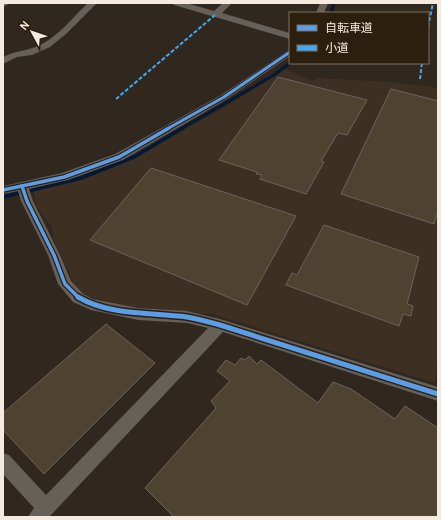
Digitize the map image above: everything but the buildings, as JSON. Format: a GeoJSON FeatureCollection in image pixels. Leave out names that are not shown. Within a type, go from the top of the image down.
{"type":"FeatureCollection","features":[{"type":"Feature","properties":{"kind":"street"},"geometry":{"type":"LineString","coordinates":[[3,5],[7,3]]}},
{"type":"Feature","properties":{"kind":"street"},"geometry":{"type":"LineString","coordinates":[[3,61],[14,54],[29,53],[47,45],[93,3]]}},
{"type":"Feature","properties":{"kind":"street"},"geometry":{"type":"LineString","coordinates":[[177,3],[289,36]]}},
{"type":"Feature","properties":{"kind":"street"},"geometry":{"type":"LineString","coordinates":[[215,15],[228,3]]}},
{"type":"Feature","properties":{"kind":"street"},"geometry":{"type":"LineString","coordinates":[[3,190],[64,177],[119,157],[224,97],[289,53]]}},
{"type":"Feature","properties":{"kind":"street"},"geometry":{"type":"LineString","coordinates":[[22,186],[54,255],[65,284],[78,298],[91,304],[138,314],[188,318],[220,325],[438,394]]}},
{"type":"Feature","properties":{"kind":"street"},"geometry":{"type":"LineString","coordinates":[[3,461],[42,513],[220,325]]}},
{"type":"Feature","properties":{"kind":"shaded area"},"geometry":{"type":"Polygon","coordinates":[[[285,69],[313,81],[317,78],[393,82],[438,88],[438,350],[435,383],[212,314],[134,307],[85,296],[77,292],[55,242],[51,226],[36,205],[34,191],[82,180],[121,164],[225,107],[285,69]]]}},
{"type":"Feature","properties":{"kind":"waterway"},"geometry":{"type":"LineString","coordinates":[[331,12],[334,3]]}},
{"type":"Feature","properties":{"kind":"waterway"},"geometry":{"type":"LineString","coordinates":[[181,129],[274,75],[289,64]]}},
{"type":"Feature","properties":{"kind":"waterway"},"geometry":{"type":"LineString","coordinates":[[3,197],[81,178],[134,157],[183,128]]}},
{"type":"Feature","properties":{"kind":"marked path"},"geometry":{"type":"LineString","coordinates":[[429,22],[433,3]]}},
{"type":"Feature","properties":{"kind":"marked path"},"geometry":{"type":"LineString","coordinates":[[116,99],[215,15]]}},
{"type":"Feature","properties":{"kind":"marked path"},"geometry":{"type":"LineString","coordinates":[[420,79],[422,64]]}},
{"type":"Feature","properties":{"kind":"cycle path"},"geometry":{"type":"LineString","coordinates":[[3,190],[64,177],[119,157],[224,97],[289,53]]}},
{"type":"Feature","properties":{"kind":"cycle path"},"geometry":{"type":"LineString","coordinates":[[22,186],[27,201],[54,255],[65,284],[78,298],[91,304],[138,314],[187,317],[220,325],[438,394]]}}]}
